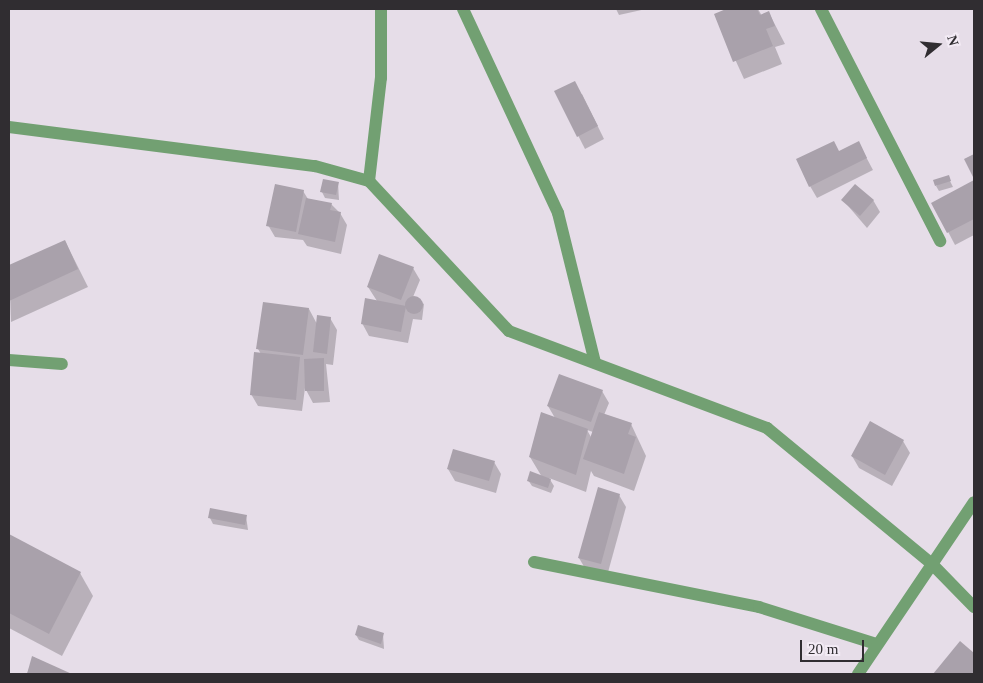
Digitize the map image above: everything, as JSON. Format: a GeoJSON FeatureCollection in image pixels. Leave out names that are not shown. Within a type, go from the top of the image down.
{"type":"FeatureCollection","features":[{"type":"Feature","properties":{"kind":"street"},"geometry":{"type":"LineString","coordinates":[[369,182],[380,78],[382,9]]}},
{"type":"Feature","properties":{"kind":"street"},"geometry":{"type":"LineString","coordinates":[[463,9],[558,213],[595,362]]}},
{"type":"Feature","properties":{"kind":"street"},"geometry":{"type":"LineString","coordinates":[[821,9],[940,241]]}},
{"type":"Feature","properties":{"kind":"street"},"geometry":{"type":"LineString","coordinates":[[9,127],[315,166],[369,182],[509,331],[767,428],[931,563],[974,607]]}},
{"type":"Feature","properties":{"kind":"street"},"geometry":{"type":"LineString","coordinates":[[9,360],[62,364]]}},
{"type":"Feature","properties":{"kind":"street"},"geometry":{"type":"LineString","coordinates":[[858,674],[876,644],[974,502]]}},
{"type":"Feature","properties":{"kind":"street"},"geometry":{"type":"LineString","coordinates":[[534,562],[758,606],[876,644]]}},
{"type":"Feature","properties":{"kind":"building"},"geometry":{"type":"Polygon","coordinates":[[[726,9],[757,9],[760,15],[769,11],[775,26],[766,29],[773,46],[733,62],[714,14],[726,9]]]}},
{"type":"Feature","properties":{"kind":"building"},"geometry":{"type":"Polygon","coordinates":[[[575,81],[598,126],[577,137],[554,91],[575,81]]]}},
{"type":"Feature","properties":{"kind":"building"},"geometry":{"type":"Polygon","coordinates":[[[834,141],[839,151],[859,141],[867,158],[809,187],[796,159],[834,141]]]}},
{"type":"Feature","properties":{"kind":"building"},"geometry":{"type":"Polygon","coordinates":[[[974,154],[974,179],[964,159],[974,154]]]}},
{"type":"Feature","properties":{"kind":"building"},"geometry":{"type":"Polygon","coordinates":[[[949,175],[951,181],[935,186],[933,180],[949,175]]]}},
{"type":"Feature","properties":{"kind":"building"},"geometry":{"type":"Polygon","coordinates":[[[323,179],[339,182],[336,195],[320,192],[323,179]]]}},
{"type":"Feature","properties":{"kind":"building"},"geometry":{"type":"Polygon","coordinates":[[[974,180],[974,219],[947,233],[931,203],[974,180]]]}},
{"type":"Feature","properties":{"kind":"building"},"geometry":{"type":"Polygon","coordinates":[[[275,184],[304,190],[296,232],[266,226],[275,184]]]}},
{"type":"Feature","properties":{"kind":"building"},"geometry":{"type":"Polygon","coordinates":[[[855,184],[874,200],[860,216],[841,200],[855,184]]]}},
{"type":"Feature","properties":{"kind":"building"},"geometry":{"type":"Polygon","coordinates":[[[306,198],[332,203],[330,210],[341,212],[335,242],[298,234],[306,198]]]}},
{"type":"Feature","properties":{"kind":"building"},"geometry":{"type":"Polygon","coordinates":[[[65,240],[78,269],[9,301],[9,265],[65,240]]]}},
{"type":"Feature","properties":{"kind":"building"},"geometry":{"type":"Polygon","coordinates":[[[379,254],[414,267],[401,300],[367,287],[379,254]]]}},
{"type":"Feature","properties":{"kind":"building"},"geometry":{"type":"Polygon","coordinates":[[[414,296],[420,299],[423,305],[420,311],[414,314],[408,311],[405,305],[408,299],[414,296]]]}},
{"type":"Feature","properties":{"kind":"building"},"geometry":{"type":"Polygon","coordinates":[[[365,298],[406,306],[401,332],[361,324],[365,298]]]}},
{"type":"Feature","properties":{"kind":"building"},"geometry":{"type":"Polygon","coordinates":[[[263,302],[309,308],[303,355],[256,349],[263,302]]]}},
{"type":"Feature","properties":{"kind":"building"},"geometry":{"type":"Polygon","coordinates":[[[317,315],[331,317],[327,354],[313,352],[317,315]]]}},
{"type":"Feature","properties":{"kind":"building"},"geometry":{"type":"Polygon","coordinates":[[[254,352],[300,357],[296,400],[250,395],[254,352]]]}},
{"type":"Feature","properties":{"kind":"building"},"geometry":{"type":"Polygon","coordinates":[[[324,358],[324,391],[305,391],[304,359],[324,358]]]}},
{"type":"Feature","properties":{"kind":"building"},"geometry":{"type":"Polygon","coordinates":[[[559,374],[603,390],[591,422],[547,406],[559,374]]]}},
{"type":"Feature","properties":{"kind":"building"},"geometry":{"type":"Polygon","coordinates":[[[541,412],[588,429],[576,475],[529,457],[541,412]]]}},
{"type":"Feature","properties":{"kind":"building"},"geometry":{"type":"Polygon","coordinates":[[[599,412],[632,423],[628,434],[636,437],[624,474],[583,459],[599,412]]]}},
{"type":"Feature","properties":{"kind":"building"},"geometry":{"type":"Polygon","coordinates":[[[870,421],[904,440],[885,475],[851,456],[870,421]]]}},
{"type":"Feature","properties":{"kind":"building"},"geometry":{"type":"Polygon","coordinates":[[[453,449],[495,461],[489,481],[447,469],[453,449]]]}},
{"type":"Feature","properties":{"kind":"building"},"geometry":{"type":"Polygon","coordinates":[[[530,471],[551,479],[548,488],[527,481],[530,471]]]}},
{"type":"Feature","properties":{"kind":"building"},"geometry":{"type":"Polygon","coordinates":[[[598,487],[620,494],[601,564],[578,558],[598,487]]]}},
{"type":"Feature","properties":{"kind":"building"},"geometry":{"type":"Polygon","coordinates":[[[210,508],[247,515],[245,525],[208,518],[210,508]]]}},
{"type":"Feature","properties":{"kind":"building"},"geometry":{"type":"Polygon","coordinates":[[[9,534],[81,572],[49,634],[9,613],[9,534]]]}},
{"type":"Feature","properties":{"kind":"building"},"geometry":{"type":"Polygon","coordinates":[[[358,625],[384,633],[381,644],[355,635],[358,625]]]}},
{"type":"Feature","properties":{"kind":"building"},"geometry":{"type":"Polygon","coordinates":[[[960,641],[974,653],[974,674],[933,674],[960,641]]]}},
{"type":"Feature","properties":{"kind":"building"},"geometry":{"type":"Polygon","coordinates":[[[32,656],[72,674],[27,674],[32,656]]]}}]}
